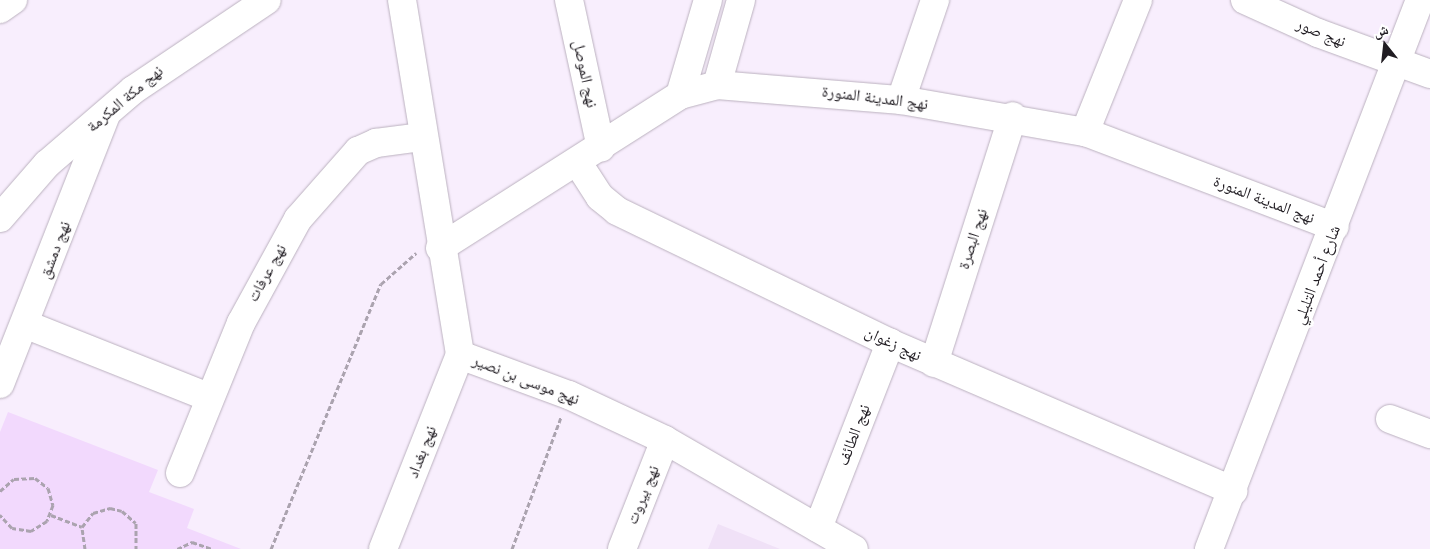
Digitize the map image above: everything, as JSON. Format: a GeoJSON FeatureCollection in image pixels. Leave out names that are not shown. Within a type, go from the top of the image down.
{"type":"FeatureCollection","features":[{"type":"Feature","properties":{"kind":"main road"},"geometry":{"type":"LineString","coordinates":[[0,9],[12,0]]}},
{"type":"Feature","properties":{"kind":"main road","name":"نهج مكة المكرمة"},"geometry":{"type":"LineString","coordinates":[[0,218],[47,164],[106,114],[176,58],[267,0]]}},
{"type":"Feature","properties":{"kind":"main road","name":"نهج موسى بن نصير"},"geometry":{"type":"LineString","coordinates":[[402,0],[421,137],[460,355],[569,395],[665,440],[854,549]]}},
{"type":"Feature","properties":{"kind":"main road","name":"نهج الموصل"},"geometry":{"type":"LineString","coordinates":[[569,0],[601,148]]}},
{"type":"Feature","properties":{"kind":"main road"},"geometry":{"type":"LineString","coordinates":[[680,95],[708,0]]}},
{"type":"Feature","properties":{"kind":"main road"},"geometry":{"type":"LineString","coordinates":[[717,85],[741,0]]}},
{"type":"Feature","properties":{"kind":"main road"},"geometry":{"type":"LineString","coordinates":[[901,100],[936,0]]}},
{"type":"Feature","properties":{"kind":"main road"},"geometry":{"type":"LineString","coordinates":[[1085,132],[1138,0]]}},
{"type":"Feature","properties":{"kind":"main road","name":"نهج صور"},"geometry":{"type":"LineString","coordinates":[[1245,0],[1430,74]]}},
{"type":"Feature","properties":{"kind":"main road","name":"شارع أحمد التليلي"},"geometry":{"type":"LineString","coordinates":[[1209,549],[1336,227],[1399,62],[1420,0]]}},
{"type":"Feature","properties":{"kind":"main road","name":"نهج المدينة المنورة"},"geometry":{"type":"LineString","coordinates":[[440,248],[578,163],[680,95],[717,85],[901,100],[1013,116],[1085,132],[1336,227]]}},
{"type":"Feature","properties":{"kind":"main road","name":"نهج دمشق"},"geometry":{"type":"LineString","coordinates":[[0,384],[27,325],[106,114]]}},
{"type":"Feature","properties":{"kind":"main road","name":"نهج البصرة"},"geometry":{"type":"LineString","coordinates":[[934,363],[1013,116]]}},
{"type":"Feature","properties":{"kind":"main road","name":"نهج عرفات"},"geometry":{"type":"LineString","coordinates":[[180,473],[208,397],[260,283],[324,184],[348,157],[366,146],[421,137]]}},
{"type":"Feature","properties":{"kind":"main road","name":"نهج زغوان"},"geometry":{"type":"LineString","coordinates":[[578,163],[600,197],[617,211],[934,363],[1233,490]]}},
{"type":"Feature","properties":{"kind":"main road"},"geometry":{"type":"LineString","coordinates":[[27,325],[208,397]]}},
{"type":"Feature","properties":{"kind":"main road","name":"نهج الطائف"},"geometry":{"type":"LineString","coordinates":[[818,528],[890,343]]}},
{"type":"Feature","properties":{"kind":"main road","name":"نهج بغداد"},"geometry":{"type":"LineString","coordinates":[[384,549],[460,355]]}},
{"type":"Feature","properties":{"kind":"main road"},"geometry":{"type":"LineString","coordinates":[[1390,419],[1430,434]]}},
{"type":"Feature","properties":{"kind":"main road","name":"نهج بيروت"},"geometry":{"type":"LineString","coordinates":[[622,549],[665,440]]}},
{"type":"Feature","properties":{"kind":"path"},"geometry":{"type":"LineString","coordinates":[[271,549],[381,284],[411,255],[440,248]]}},
{"type":"Feature","properties":{"kind":"path"},"geometry":{"type":"LineString","coordinates":[[512,549],[569,395]]}},
{"type":"Feature","properties":{"kind":"path"},"geometry":{"type":"LineString","coordinates":[[0,491],[14,479],[35,478],[52,496],[51,514],[31,531],[12,528],[0,515]]}},
{"type":"Feature","properties":{"kind":"path"},"geometry":{"type":"LineString","coordinates":[[82,527],[103,509],[122,511],[138,529],[136,549]]}},
{"type":"Feature","properties":{"kind":"path"},"geometry":{"type":"LineString","coordinates":[[51,514],[82,527]]}},
{"type":"Feature","properties":{"kind":"path"},"geometry":{"type":"LineString","coordinates":[[82,527],[85,549]]}},
{"type":"Feature","properties":{"kind":"path"},"geometry":{"type":"LineString","coordinates":[[177,549],[192,542],[212,549]]}},
{"type":"Feature","properties":{"kind":"shaded area"},"geometry":{"type":"Polygon","coordinates":[[[8,412],[158,470],[149,492],[194,509],[187,528],[241,549],[0,549],[0,432],[8,412]]]}},
{"type":"Feature","properties":{"kind":"shaded area"},"geometry":{"type":"Polygon","coordinates":[[[718,524],[780,549],[708,549],[718,524]]]}}]}
